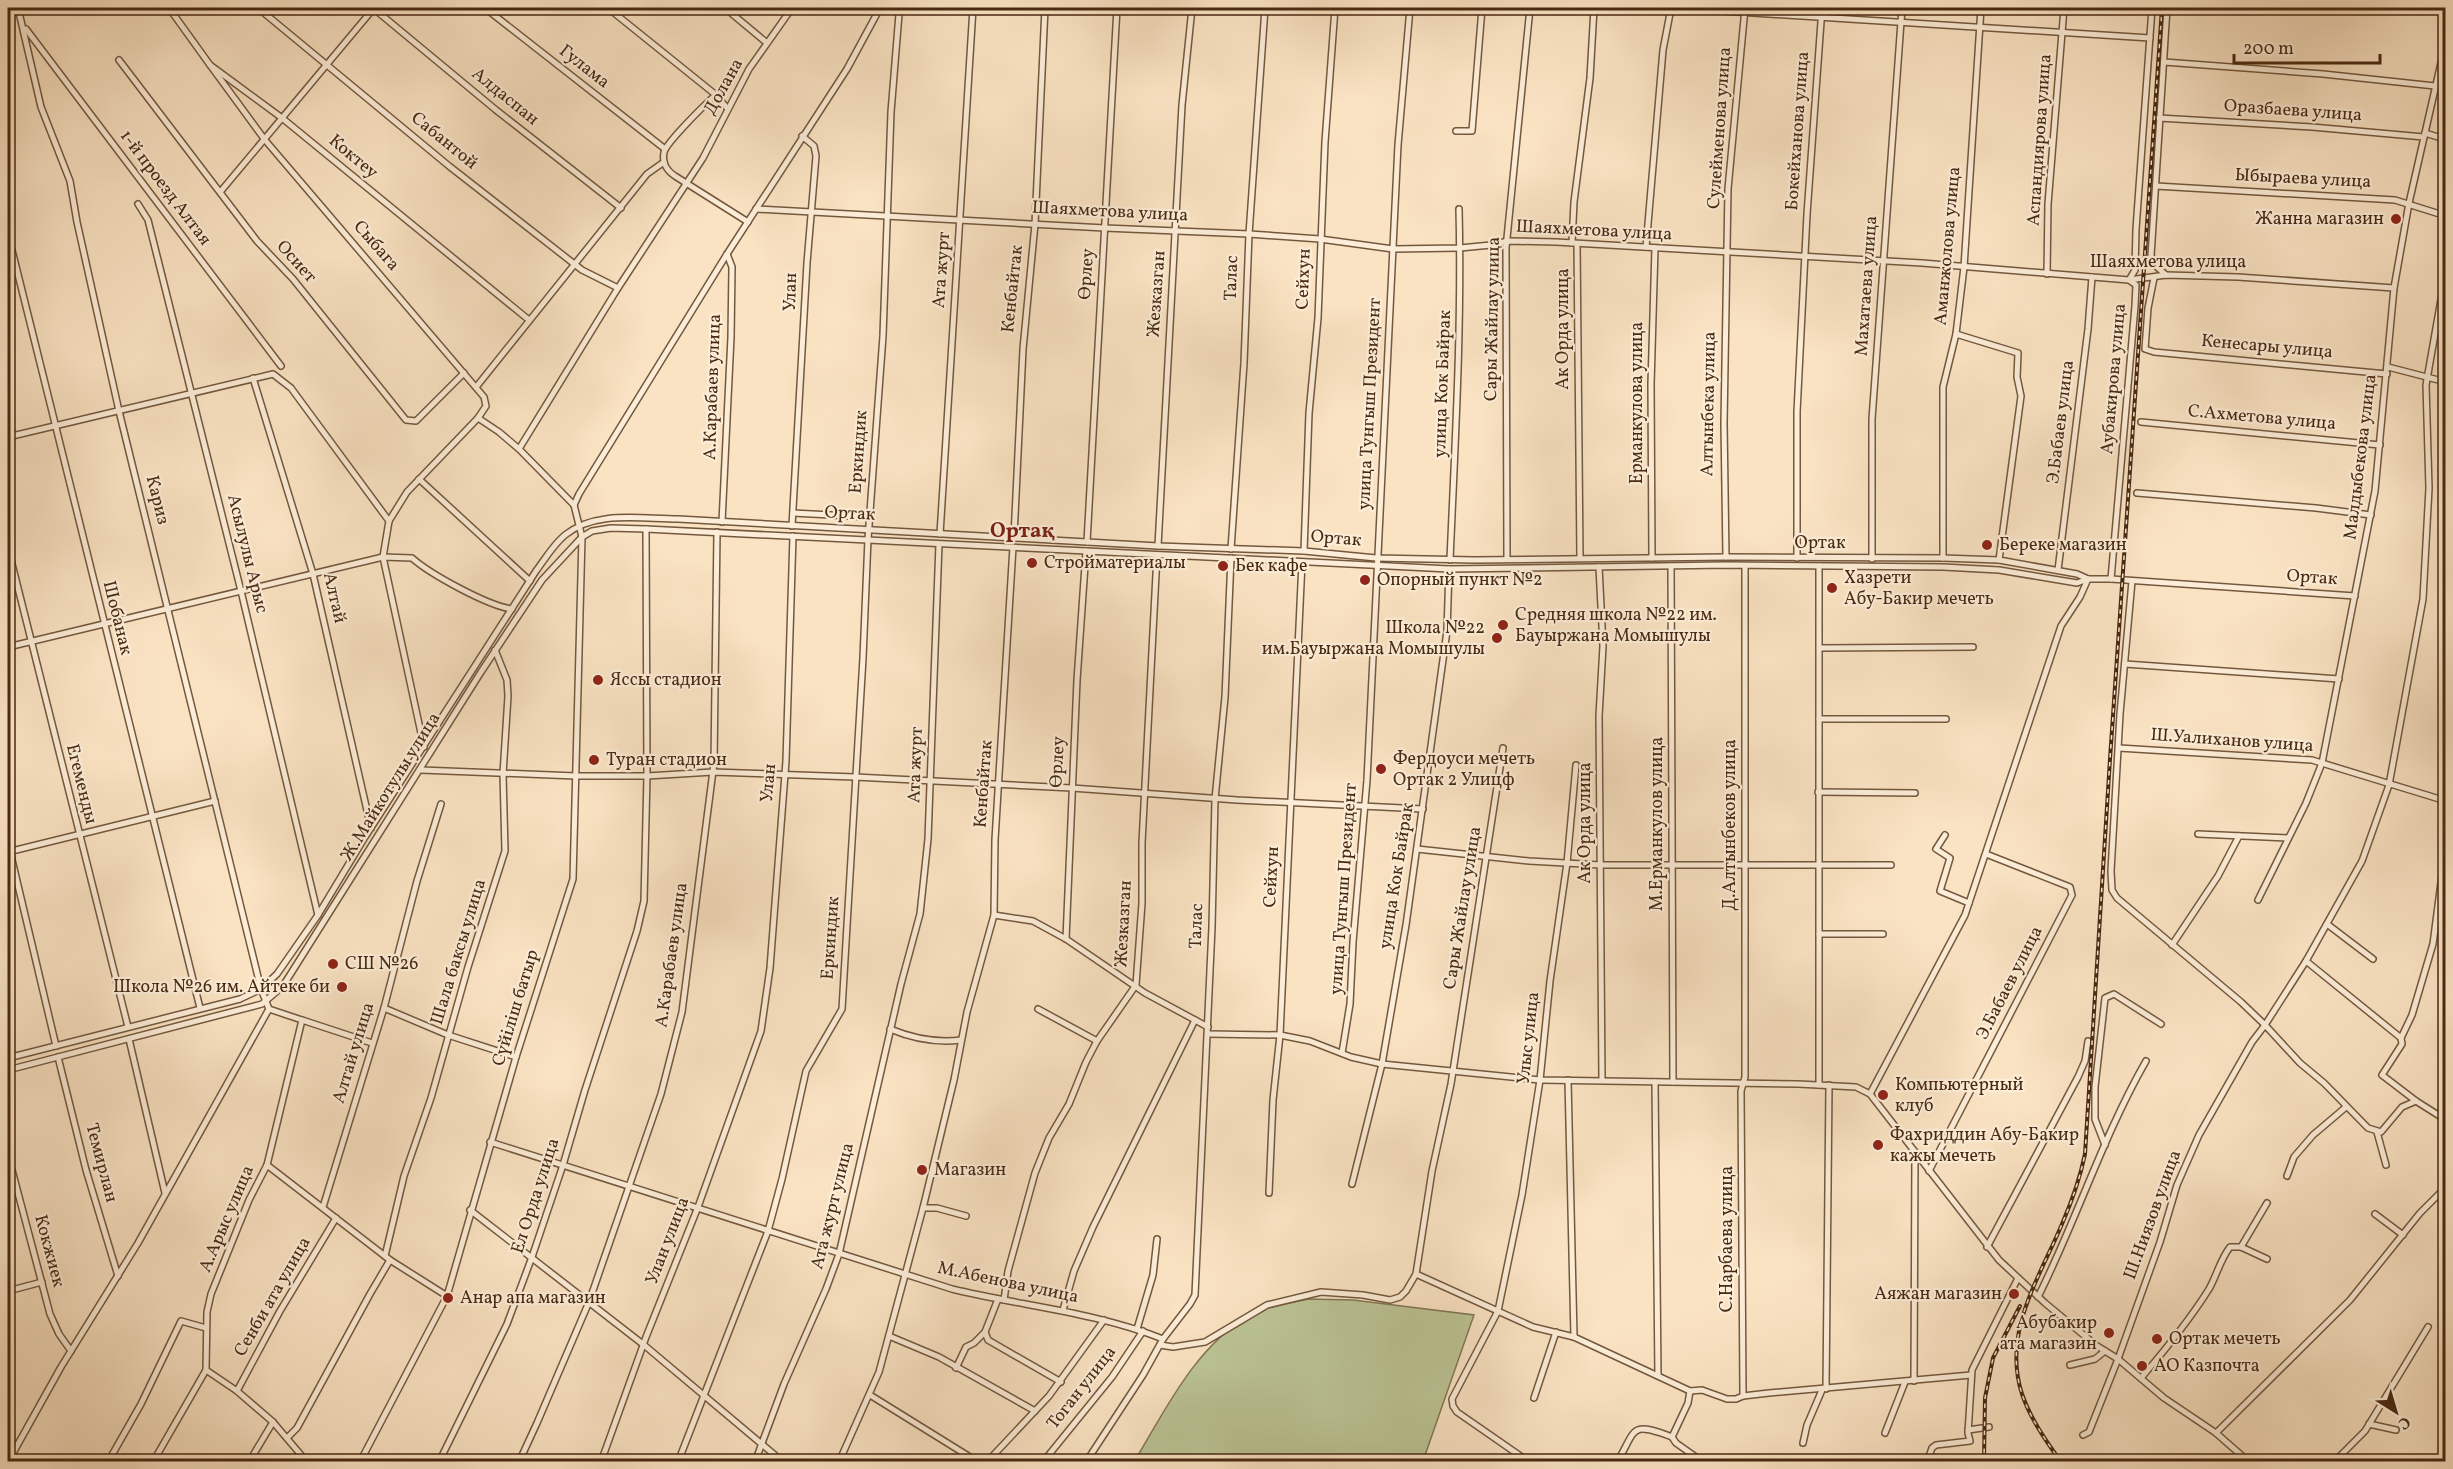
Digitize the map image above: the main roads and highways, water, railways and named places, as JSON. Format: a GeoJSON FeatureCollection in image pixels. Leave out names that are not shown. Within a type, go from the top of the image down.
{"type":"FeatureCollection","features":[{"type":"Feature","properties":{"kind":"railway"},"geometry":{"type":"LineString","coordinates":[[2061,1462],[2025,1403],[2017,1371],[2017,1349],[2026,1306],[2069,1207],[2085,1154],[2162,8]]}},
{"type":"Feature","properties":{"kind":"railway"},"geometry":{"type":"LineString","coordinates":[[1984,1462],[1985,1398],[1993,1358],[2020,1306]]}},
{"type":"Feature","properties":{"kind":"place","name":"Жанна магазин"},"geometry":{"type":"Point","coordinates":[2396,219]}},
{"type":"Feature","properties":{"kind":"place","name":"Береке магазин"},"geometry":{"type":"Point","coordinates":[1987,545]}},
{"type":"Feature","properties":{"kind":"place","name":"Стройматериалы"},"geometry":{"type":"Point","coordinates":[1032,563]}},
{"type":"Feature","properties":{"kind":"place","name":"Бек кафе"},"geometry":{"type":"Point","coordinates":[1223,566]}},
{"type":"Feature","properties":{"kind":"place","name":"Опорный пункт №2"},"geometry":{"type":"Point","coordinates":[1365,580]}},
{"type":"Feature","properties":{"kind":"place","name":"Хазрети Абу-Бакир мечеть"},"geometry":{"type":"Point","coordinates":[1832,588]}},
{"type":"Feature","properties":{"kind":"place","name":"Средняя школа №22 им. Бауыржана Момышулы"},"geometry":{"type":"Point","coordinates":[1503,625]}},
{"type":"Feature","properties":{"kind":"place","name":"Школа №22 им.Бауыржана Момышулы"},"geometry":{"type":"Point","coordinates":[1497,638]}},
{"type":"Feature","properties":{"kind":"place","name":"Яссы стадион"},"geometry":{"type":"Point","coordinates":[598,680]}},
{"type":"Feature","properties":{"kind":"place","name":"Туран стадион"},"geometry":{"type":"Point","coordinates":[594,760]}},
{"type":"Feature","properties":{"kind":"place","name":"Фердоуси мечеть Ортак 2 Улицф"},"geometry":{"type":"Point","coordinates":[1381,769]}},
{"type":"Feature","properties":{"kind":"place","name":"СШ №26"},"geometry":{"type":"Point","coordinates":[333,964]}},
{"type":"Feature","properties":{"kind":"place","name":"Школа №26 им. Айтеке би"},"geometry":{"type":"Point","coordinates":[342,987]}},
{"type":"Feature","properties":{"kind":"place","name":"Компьютерный клуб"},"geometry":{"type":"Point","coordinates":[1883,1095]}},
{"type":"Feature","properties":{"kind":"place","name":"Фахриддин Абу-Бакир кажы мечеть"},"geometry":{"type":"Point","coordinates":[1878,1145]}},
{"type":"Feature","properties":{"kind":"place","name":"Магазин"},"geometry":{"type":"Point","coordinates":[922,1170]}},
{"type":"Feature","properties":{"kind":"place","name":"Аяжан магазин"},"geometry":{"type":"Point","coordinates":[2014,1294]}},
{"type":"Feature","properties":{"kind":"place","name":"Анар апа магазин"},"geometry":{"type":"Point","coordinates":[448,1298]}},
{"type":"Feature","properties":{"kind":"place","name":"Абубакир ата магазин"},"geometry":{"type":"Point","coordinates":[2109,1333]}},
{"type":"Feature","properties":{"kind":"place","name":"Ортак мечеть"},"geometry":{"type":"Point","coordinates":[2157,1339]}},
{"type":"Feature","properties":{"kind":"place","name":"АО Казпочта"},"geometry":{"type":"Point","coordinates":[2142,1366]}},
{"type":"Feature","properties":{"kind":"district","name":"Ортақ"},"geometry":{"type":"Point","coordinates":[1022,531]}}]}
